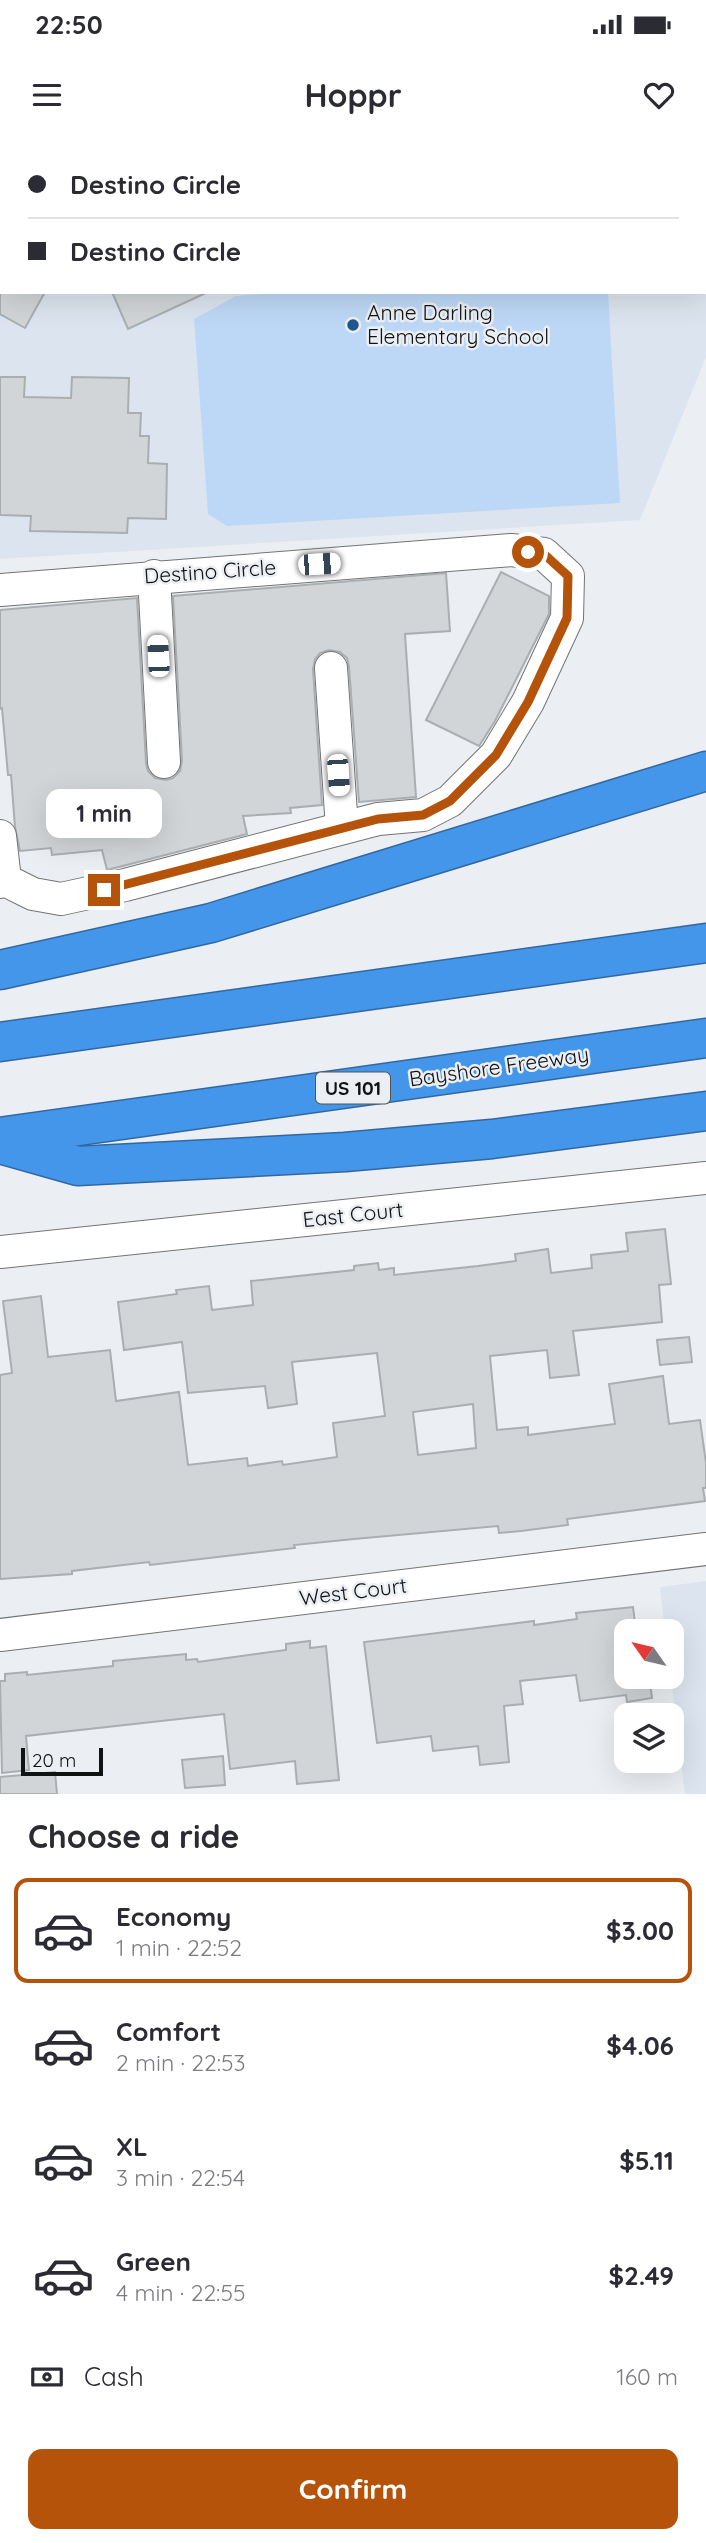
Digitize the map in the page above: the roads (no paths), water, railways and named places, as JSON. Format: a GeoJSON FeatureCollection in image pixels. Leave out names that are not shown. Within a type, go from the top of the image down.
{"type":"FeatureCollection","features":[{"type":"Feature","properties":{"kind":"highway"},"geometry":{"type":"LineString","coordinates":[[0,970],[211,923],[706,771]]}},
{"type":"Feature","properties":{"kind":"highway"},"geometry":{"type":"LineString","coordinates":[[577,960],[706,926]]}},
{"type":"Feature","properties":{"kind":"highway"},"geometry":{"type":"LineString","coordinates":[[0,1042],[706,943]]}},
{"type":"Feature","properties":{"kind":"highway","name":"Bayshore Freeway"},"geometry":{"type":"LineString","coordinates":[[0,1137],[706,1038]]}},
{"type":"Feature","properties":{"kind":"highway"},"geometry":{"type":"LineString","coordinates":[[0,1144],[78,1166],[345,1152],[492,1139],[706,1111]]}},
{"type":"Feature","properties":{"kind":"street","name":"Destino Circle"},"geometry":{"type":"LineString","coordinates":[[0,590],[511,550],[544,554],[568,576],[567,618],[528,702],[496,755],[450,801],[423,815],[378,819],[61,900],[33,894],[2,881],[0,836]]}},
{"type":"Feature","properties":{"kind":"street"},"geometry":{"type":"LineString","coordinates":[[154,576],[164,762]]}},
{"type":"Feature","properties":{"kind":"street"},"geometry":{"type":"LineString","coordinates":[[331,668],[342,828]]}},
{"type":"Feature","properties":{"kind":"street","name":"East Court"},"geometry":{"type":"LineString","coordinates":[[0,1252],[706,1178]]}},
{"type":"Feature","properties":{"kind":"street","name":"West Court"},"geometry":{"type":"LineString","coordinates":[[0,1635],[706,1549]]}},
{"type":"Feature","properties":{"kind":"place","name":"Anne Darling Elementary School"},"geometry":{"type":"Point","coordinates":[353,325]}}]}
